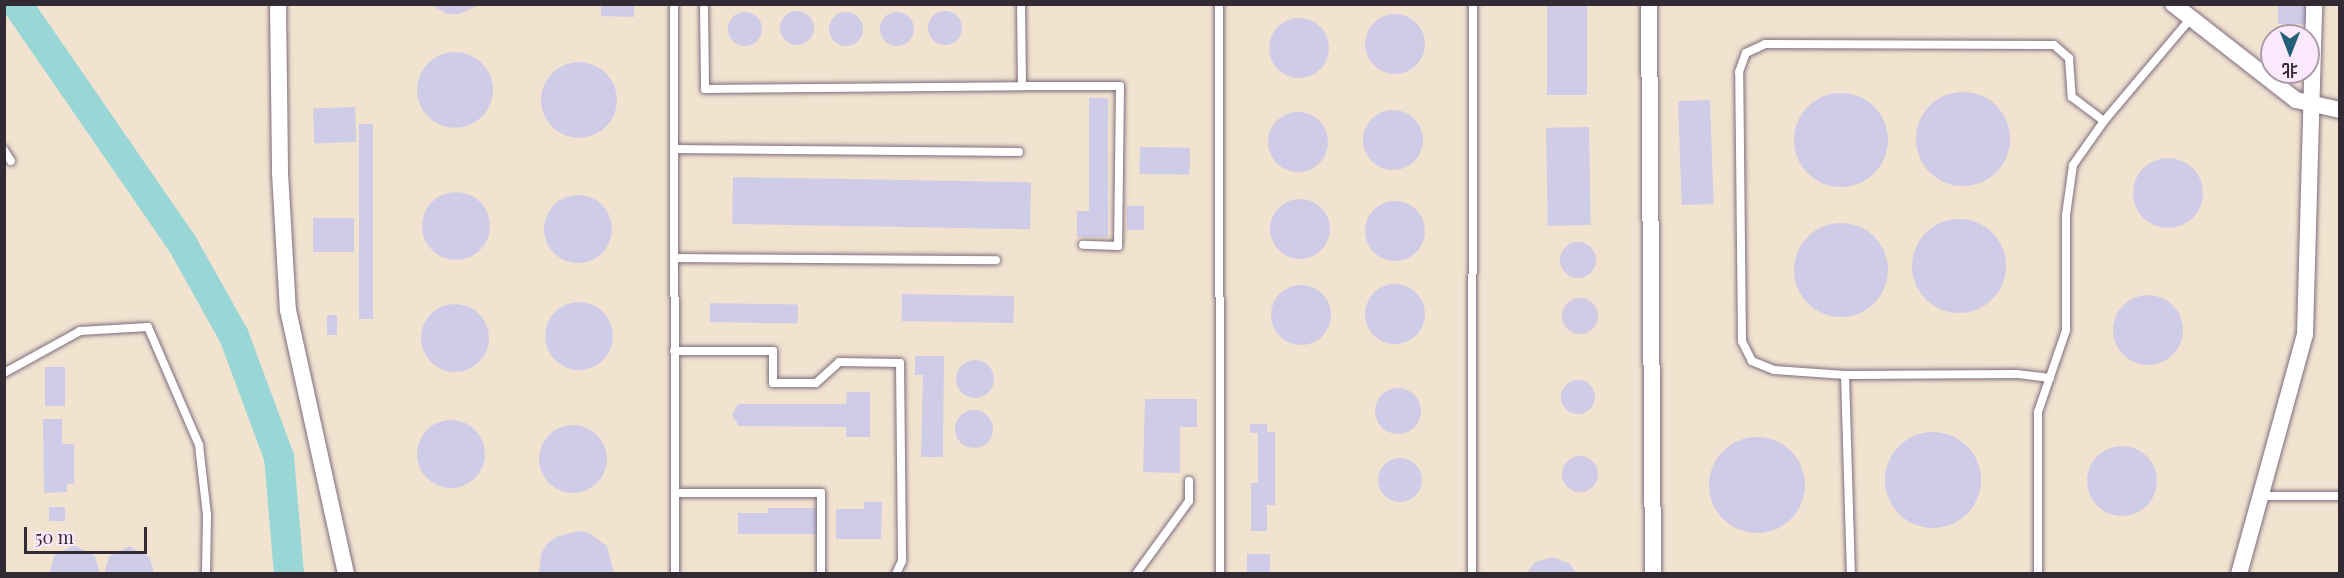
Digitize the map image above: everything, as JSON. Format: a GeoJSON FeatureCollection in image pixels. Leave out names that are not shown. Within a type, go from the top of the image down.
{"type":"FeatureCollection","features":[{"type":"Feature","properties":{"kind":"street"},"geometry":{"type":"LineString","coordinates":[[278,4],[280,173],[288,310],[346,573]]}},
{"type":"Feature","properties":{"kind":"street"},"geometry":{"type":"LineString","coordinates":[[1649,4],[1653,573]]}},
{"type":"Feature","properties":{"kind":"street"},"geometry":{"type":"LineString","coordinates":[[2173,4],[2296,100],[2340,110]]}},
{"type":"Feature","properties":{"kind":"street"},"geometry":{"type":"LineString","coordinates":[[2239,573],[2305,334],[2314,105],[2314,4]]}},
{"type":"Feature","properties":{"kind":"lane"},"geometry":{"type":"LineString","coordinates":[[674,4],[675,573]]}},
{"type":"Feature","properties":{"kind":"lane"},"geometry":{"type":"LineString","coordinates":[[704,4],[705,89],[1120,86],[1118,246],[1083,245]]}},
{"type":"Feature","properties":{"kind":"lane"},"geometry":{"type":"LineString","coordinates":[[1021,4],[1022,86]]}},
{"type":"Feature","properties":{"kind":"lane"},"geometry":{"type":"LineString","coordinates":[[1219,4],[1220,573]]}},
{"type":"Feature","properties":{"kind":"lane"},"geometry":{"type":"LineString","coordinates":[[1472,573],[1473,4]]}},
{"type":"Feature","properties":{"kind":"lane"},"geometry":{"type":"LineString","coordinates":[[2038,573],[2038,412],[2066,330],[2066,215],[2073,165],[2104,121],[2191,18]]}},
{"type":"Feature","properties":{"kind":"lane"},"geometry":{"type":"LineString","coordinates":[[2050,378],[2016,374],[1845,375],[1774,370],[1752,361],[1742,341],[1739,72],[1746,53],[1765,44],[2054,45],[2069,58],[2072,96],[2104,121]]}},
{"type":"Feature","properties":{"kind":"lane"},"geometry":{"type":"LineString","coordinates":[[674,149],[1019,152]]}},
{"type":"Feature","properties":{"kind":"lane"},"geometry":{"type":"LineString","coordinates":[[4,150],[11,161]]}},
{"type":"Feature","properties":{"kind":"lane"},"geometry":{"type":"LineString","coordinates":[[674,258],[996,260]]}},
{"type":"Feature","properties":{"kind":"lane"},"geometry":{"type":"LineString","coordinates":[[4,373],[80,331],[148,327],[199,445],[207,515],[206,573]]}},
{"type":"Feature","properties":{"kind":"lane"},"geometry":{"type":"LineString","coordinates":[[674,351],[773,351],[773,382],[816,382],[839,362],[900,363],[902,561],[896,573]]}},
{"type":"Feature","properties":{"kind":"lane"},"geometry":{"type":"LineString","coordinates":[[1845,375],[1851,573]]}},
{"type":"Feature","properties":{"kind":"lane"},"geometry":{"type":"LineString","coordinates":[[1136,573],[1189,501],[1189,481]]}},
{"type":"Feature","properties":{"kind":"lane"},"geometry":{"type":"LineString","coordinates":[[675,494],[821,493],[821,573]]}},
{"type":"Feature","properties":{"kind":"lane"},"geometry":{"type":"LineString","coordinates":[[2260,496],[2340,496]]}},
{"type":"Feature","properties":{"kind":"shaded area"},"geometry":{"type":"Polygon","coordinates":[[[4,5],[2339,5],[2339,573],[5,573],[4,5]]]}},
{"type":"Feature","properties":{"kind":"building"},"geometry":{"type":"Polygon","coordinates":[[[429,4],[481,4],[459,14],[448,14],[429,4]]]}},
{"type":"Feature","properties":{"kind":"building"},"geometry":{"type":"Polygon","coordinates":[[[1547,4],[1587,4],[1587,95],[1547,95],[1547,4]]]}},
{"type":"Feature","properties":{"kind":"building"},"geometry":{"type":"Polygon","coordinates":[[[2278,4],[2307,4],[2307,24],[2278,24],[2278,4]]]}},
{"type":"Feature","properties":{"kind":"building"},"geometry":{"type":"Polygon","coordinates":[[[634,5],[634,17],[601,16],[601,6],[634,5]]]}},
{"type":"Feature","properties":{"kind":"building"},"geometry":{"type":"Polygon","coordinates":[[[797,11],[809,16],[814,28],[809,40],[797,45],[785,40],[780,28],[785,16],[797,11]]]}},
{"type":"Feature","properties":{"kind":"building"},"geometry":{"type":"Polygon","coordinates":[[[945,11],[957,16],[962,28],[957,40],[945,45],[933,40],[928,28],[933,16],[945,11]]]}},
{"type":"Feature","properties":{"kind":"building"},"geometry":{"type":"Polygon","coordinates":[[[745,12],[757,17],[762,29],[757,41],[745,46],[733,41],[728,29],[733,17],[745,12]]]}},
{"type":"Feature","properties":{"kind":"building"},"geometry":{"type":"Polygon","coordinates":[[[846,12],[858,17],[863,29],[858,41],[846,46],[834,41],[829,29],[834,17],[846,12]]]}},
{"type":"Feature","properties":{"kind":"building"},"geometry":{"type":"Polygon","coordinates":[[[897,12],[909,17],[914,29],[909,41],[897,46],[885,41],[880,29],[885,17],[897,12]]]}},
{"type":"Feature","properties":{"kind":"building"},"geometry":{"type":"Polygon","coordinates":[[[1395,14],[1412,19],[1420,27],[1425,44],[1420,61],[1412,69],[1395,74],[1378,69],[1370,61],[1365,44],[1370,27],[1378,19],[1395,14]]]}},
{"type":"Feature","properties":{"kind":"building"},"geometry":{"type":"Polygon","coordinates":[[[1299,18],[1316,23],[1324,31],[1329,48],[1324,65],[1316,73],[1299,78],[1282,73],[1274,65],[1269,48],[1274,31],[1282,23],[1299,18]]]}},
{"type":"Feature","properties":{"kind":"building"},"geometry":{"type":"Polygon","coordinates":[[[455,52],[470,55],[482,63],[490,75],[493,90],[490,105],[482,117],[470,125],[455,128],[440,125],[428,117],[420,105],[417,90],[420,75],[428,63],[440,55],[455,52]]]}},
{"type":"Feature","properties":{"kind":"building"},"geometry":{"type":"Polygon","coordinates":[[[579,62],[594,65],[606,73],[614,85],[617,100],[614,115],[606,127],[594,135],[579,138],[564,135],[552,127],[544,115],[541,100],[544,85],[552,73],[564,65],[579,62]]]}},
{"type":"Feature","properties":{"kind":"building"},"geometry":{"type":"Polygon","coordinates":[[[1963,92],[1981,96],[1996,106],[2006,121],[2010,139],[2006,157],[1996,172],[1981,182],[1963,186],[1945,182],[1930,172],[1920,157],[1916,139],[1920,121],[1930,106],[1945,96],[1963,92]]]}},
{"type":"Feature","properties":{"kind":"building"},"geometry":{"type":"Polygon","coordinates":[[[1841,93],[1859,97],[1874,107],[1884,122],[1888,140],[1884,158],[1874,173],[1859,183],[1841,187],[1823,183],[1808,173],[1798,158],[1794,140],[1798,122],[1808,107],[1823,97],[1841,93]]]}},
{"type":"Feature","properties":{"kind":"building"},"geometry":{"type":"Polygon","coordinates":[[[1089,98],[1108,98],[1108,237],[1077,237],[1077,211],[1089,211],[1089,98]]]}},
{"type":"Feature","properties":{"kind":"building"},"geometry":{"type":"Polygon","coordinates":[[[1710,100],[1714,204],[1682,205],[1678,101],[1710,100]]]}},
{"type":"Feature","properties":{"kind":"building"},"geometry":{"type":"Polygon","coordinates":[[[355,107],[356,142],[314,143],[313,108],[355,107]]]}},
{"type":"Feature","properties":{"kind":"building"},"geometry":{"type":"Polygon","coordinates":[[[1393,110],[1414,119],[1423,140],[1414,161],[1393,170],[1372,161],[1363,140],[1372,119],[1393,110]]]}},
{"type":"Feature","properties":{"kind":"building"},"geometry":{"type":"Polygon","coordinates":[[[1298,112],[1319,121],[1328,142],[1319,163],[1298,172],[1277,163],[1268,142],[1277,121],[1298,112]]]}},
{"type":"Feature","properties":{"kind":"building"},"geometry":{"type":"Polygon","coordinates":[[[359,124],[373,124],[373,319],[359,319],[359,124]]]}},
{"type":"Feature","properties":{"kind":"building"},"geometry":{"type":"Polygon","coordinates":[[[1589,127],[1591,225],[1548,226],[1546,128],[1589,127]]]}},
{"type":"Feature","properties":{"kind":"building"},"geometry":{"type":"Polygon","coordinates":[[[1140,147],[1190,148],[1190,175],[1140,174],[1140,147]]]}},
{"type":"Feature","properties":{"kind":"building"},"geometry":{"type":"Polygon","coordinates":[[[2168,158],[2181,161],[2193,168],[2200,180],[2203,193],[2200,206],[2193,218],[2181,225],[2168,228],[2155,225],[2143,218],[2136,206],[2133,193],[2136,180],[2143,168],[2155,161],[2168,158]]]}},
{"type":"Feature","properties":{"kind":"building"},"geometry":{"type":"Polygon","coordinates":[[[733,177],[1031,182],[1030,229],[732,224],[733,177]]]}},
{"type":"Feature","properties":{"kind":"building"},"geometry":{"type":"Polygon","coordinates":[[[456,192],[469,194],[480,202],[488,213],[490,226],[488,239],[480,250],[469,258],[456,260],[443,258],[432,250],[424,239],[422,226],[424,213],[432,202],[443,194],[456,192]]]}},
{"type":"Feature","properties":{"kind":"building"},"geometry":{"type":"Polygon","coordinates":[[[578,195],[591,197],[602,205],[610,216],[612,229],[610,242],[602,253],[591,261],[578,263],[565,261],[554,253],[546,242],[544,229],[546,216],[554,205],[565,197],[578,195]]]}},
{"type":"Feature","properties":{"kind":"building"},"geometry":{"type":"Polygon","coordinates":[[[1300,199],[1321,208],[1330,229],[1321,250],[1300,259],[1279,250],[1270,229],[1279,208],[1300,199]]]}},
{"type":"Feature","properties":{"kind":"building"},"geometry":{"type":"Polygon","coordinates":[[[1395,201],[1412,206],[1420,214],[1425,231],[1420,248],[1412,256],[1395,261],[1378,256],[1370,248],[1365,231],[1370,214],[1378,206],[1395,201]]]}},
{"type":"Feature","properties":{"kind":"building"},"geometry":{"type":"Polygon","coordinates":[[[1127,206],[1144,206],[1144,230],[1127,230],[1127,206]]]}},
{"type":"Feature","properties":{"kind":"building"},"geometry":{"type":"Polygon","coordinates":[[[313,218],[354,218],[354,252],[313,252],[313,218]]]}},
{"type":"Feature","properties":{"kind":"building"},"geometry":{"type":"Polygon","coordinates":[[[1959,219],[1977,223],[1992,233],[2002,248],[2006,266],[2002,284],[1992,299],[1977,309],[1959,313],[1941,309],[1926,299],[1916,284],[1912,266],[1916,248],[1926,233],[1941,223],[1959,219]]]}},
{"type":"Feature","properties":{"kind":"building"},"geometry":{"type":"Polygon","coordinates":[[[1841,223],[1859,227],[1874,237],[1884,252],[1888,270],[1884,288],[1874,303],[1859,313],[1841,317],[1823,313],[1808,303],[1798,288],[1794,270],[1798,252],[1808,237],[1823,227],[1841,223]]]}},
{"type":"Feature","properties":{"kind":"building"},"geometry":{"type":"Polygon","coordinates":[[[1578,242],[1590,248],[1596,260],[1590,272],[1578,278],[1566,272],[1560,260],[1566,248],[1578,242]]]}},
{"type":"Feature","properties":{"kind":"building"},"geometry":{"type":"Polygon","coordinates":[[[1395,284],[1412,289],[1420,297],[1425,314],[1420,331],[1412,339],[1395,344],[1378,339],[1370,331],[1365,314],[1370,297],[1378,289],[1395,284]]]}},
{"type":"Feature","properties":{"kind":"building"},"geometry":{"type":"Polygon","coordinates":[[[1301,285],[1322,294],[1331,315],[1322,336],[1301,345],[1280,336],[1271,315],[1280,294],[1301,285]]]}},
{"type":"Feature","properties":{"kind":"building"},"geometry":{"type":"Polygon","coordinates":[[[902,294],[1014,296],[1014,323],[902,321],[902,294]]]}},
{"type":"Feature","properties":{"kind":"building"},"geometry":{"type":"Polygon","coordinates":[[[2148,295],[2161,298],[2173,305],[2180,317],[2183,330],[2180,343],[2173,355],[2161,362],[2148,365],[2135,362],[2123,355],[2116,343],[2113,330],[2116,317],[2123,305],[2135,298],[2148,295]]]}},
{"type":"Feature","properties":{"kind":"building"},"geometry":{"type":"Polygon","coordinates":[[[1580,298],[1593,303],[1598,316],[1593,329],[1580,334],[1567,329],[1562,316],[1567,303],[1580,298]]]}},
{"type":"Feature","properties":{"kind":"building"},"geometry":{"type":"Polygon","coordinates":[[[579,302],[592,304],[603,312],[611,323],[613,336],[611,349],[603,360],[592,368],[579,370],[566,368],[555,360],[547,349],[545,336],[547,323],[555,312],[566,304],[579,302]]]}},
{"type":"Feature","properties":{"kind":"building"},"geometry":{"type":"Polygon","coordinates":[[[710,303],[798,305],[798,324],[710,322],[710,303]]]}},
{"type":"Feature","properties":{"kind":"building"},"geometry":{"type":"Polygon","coordinates":[[[455,304],[468,306],[479,314],[487,325],[489,338],[487,351],[479,362],[468,370],[455,372],[442,370],[431,362],[423,351],[421,338],[423,325],[431,314],[442,306],[455,304]]]}},
{"type":"Feature","properties":{"kind":"building"},"geometry":{"type":"Polygon","coordinates":[[[327,315],[337,315],[337,335],[327,335],[327,315]]]}},
{"type":"Feature","properties":{"kind":"building"},"geometry":{"type":"Polygon","coordinates":[[[915,356],[944,356],[943,457],[921,457],[923,375],[915,375],[915,356]]]}},
{"type":"Feature","properties":{"kind":"building"},"geometry":{"type":"Polygon","coordinates":[[[975,360],[982,361],[988,366],[993,372],[993,386],[988,392],[982,397],[975,398],[968,397],[962,392],[957,386],[956,379],[957,372],[962,366],[968,361],[975,360]]]}},
{"type":"Feature","properties":{"kind":"building"},"geometry":{"type":"Polygon","coordinates":[[[45,367],[65,367],[65,406],[45,406],[45,367]]]}},
{"type":"Feature","properties":{"kind":"building"},"geometry":{"type":"Polygon","coordinates":[[[1578,380],[1590,385],[1595,397],[1590,409],[1578,414],[1566,409],[1561,397],[1566,385],[1578,380]]]}},
{"type":"Feature","properties":{"kind":"building"},"geometry":{"type":"Polygon","coordinates":[[[1398,388],[1414,395],[1421,411],[1414,427],[1398,434],[1382,427],[1375,411],[1382,395],[1398,388]]]}},
{"type":"Feature","properties":{"kind":"building"},"geometry":{"type":"Polygon","coordinates":[[[847,392],[870,392],[870,437],[846,437],[846,427],[739,426],[732,415],[738,404],[846,404],[847,392]]]}},
{"type":"Feature","properties":{"kind":"building"},"geometry":{"type":"Polygon","coordinates":[[[1145,399],[1197,399],[1197,427],[1180,427],[1180,473],[1143,472],[1145,399]]]}},
{"type":"Feature","properties":{"kind":"building"},"geometry":{"type":"Polygon","coordinates":[[[974,410],[981,411],[987,416],[992,422],[992,436],[987,442],[981,447],[974,448],[967,447],[961,442],[956,436],[955,429],[956,422],[961,416],[967,411],[974,410]]]}},
{"type":"Feature","properties":{"kind":"building"},"geometry":{"type":"Polygon","coordinates":[[[43,419],[62,419],[62,444],[74,444],[74,484],[67,484],[67,492],[44,493],[43,419]]]}},
{"type":"Feature","properties":{"kind":"building"},"geometry":{"type":"Polygon","coordinates":[[[458,420],[470,426],[479,435],[485,447],[483,467],[475,478],[458,488],[444,488],[427,478],[419,467],[417,447],[427,430],[438,422],[458,420]]]}},
{"type":"Feature","properties":{"kind":"building"},"geometry":{"type":"Polygon","coordinates":[[[1250,424],[1267,424],[1267,432],[1275,432],[1275,505],[1267,505],[1267,531],[1251,531],[1251,483],[1258,483],[1258,433],[1250,433],[1250,424]]]}},
{"type":"Feature","properties":{"kind":"building"},"geometry":{"type":"Polygon","coordinates":[[[573,425],[586,427],[597,435],[605,446],[607,459],[605,472],[597,483],[586,491],[573,493],[560,491],[549,483],[541,472],[539,459],[541,446],[549,435],[560,427],[573,425]]]}},
{"type":"Feature","properties":{"kind":"building"},"geometry":{"type":"Polygon","coordinates":[[[1924,432],[1942,432],[1960,440],[1973,453],[1981,471],[1978,499],[1960,520],[1942,528],[1924,528],[1906,520],[1893,507],[1885,489],[1885,471],[1893,453],[1906,440],[1924,432]]]}},
{"type":"Feature","properties":{"kind":"building"},"geometry":{"type":"Polygon","coordinates":[[[1748,437],[1766,437],[1784,445],[1797,458],[1805,476],[1802,504],[1784,525],[1766,533],[1748,533],[1730,525],[1717,512],[1709,494],[1709,476],[1717,458],[1730,445],[1748,437]]]}},
{"type":"Feature","properties":{"kind":"building"},"geometry":{"type":"Polygon","coordinates":[[[2122,446],[2135,449],[2147,456],[2154,468],[2157,481],[2154,494],[2147,506],[2135,513],[2122,516],[2109,513],[2097,506],[2090,494],[2087,481],[2090,468],[2097,456],[2109,449],[2122,446]]]}},
{"type":"Feature","properties":{"kind":"building"},"geometry":{"type":"Polygon","coordinates":[[[1580,456],[1593,461],[1598,474],[1593,487],[1580,492],[1567,487],[1562,474],[1567,461],[1580,456]]]}},
{"type":"Feature","properties":{"kind":"building"},"geometry":{"type":"Polygon","coordinates":[[[1400,458],[1416,464],[1422,480],[1416,496],[1400,502],[1384,496],[1378,480],[1384,464],[1400,458]]]}},
{"type":"Feature","properties":{"kind":"building"},"geometry":{"type":"Polygon","coordinates":[[[864,502],[882,502],[881,539],[836,539],[836,509],[864,509],[864,502]]]}},
{"type":"Feature","properties":{"kind":"building"},"geometry":{"type":"Polygon","coordinates":[[[49,507],[65,507],[65,521],[49,521],[49,507]]]}},
{"type":"Feature","properties":{"kind":"building"},"geometry":{"type":"Polygon","coordinates":[[[768,508],[817,508],[817,534],[738,534],[738,513],[768,513],[768,508]]]}},
{"type":"Feature","properties":{"kind":"building"},"geometry":{"type":"Polygon","coordinates":[[[578,531],[589,533],[607,546],[614,574],[539,574],[541,554],[547,544],[556,537],[578,531]]]}},
{"type":"Feature","properties":{"kind":"building"},"geometry":{"type":"Polygon","coordinates":[[[74,545],[95,556],[100,574],[49,574],[54,556],[74,545]]]}},
{"type":"Feature","properties":{"kind":"building"},"geometry":{"type":"Polygon","coordinates":[[[129,546],[150,557],[154,574],[104,574],[109,557],[129,546]]]}},
{"type":"Feature","properties":{"kind":"building"},"geometry":{"type":"Polygon","coordinates":[[[1247,554],[1270,554],[1270,574],[1247,574],[1247,554]]]}},
{"type":"Feature","properties":{"kind":"building"},"geometry":{"type":"Polygon","coordinates":[[[1553,557],[1570,564],[1577,574],[1526,574],[1535,562],[1553,557]]]}},
{"type":"Feature","properties":{"kind":"waterway"},"geometry":{"type":"LineString","coordinates":[[17,4],[182,243],[234,336],[279,457],[289,574]]}}]}
